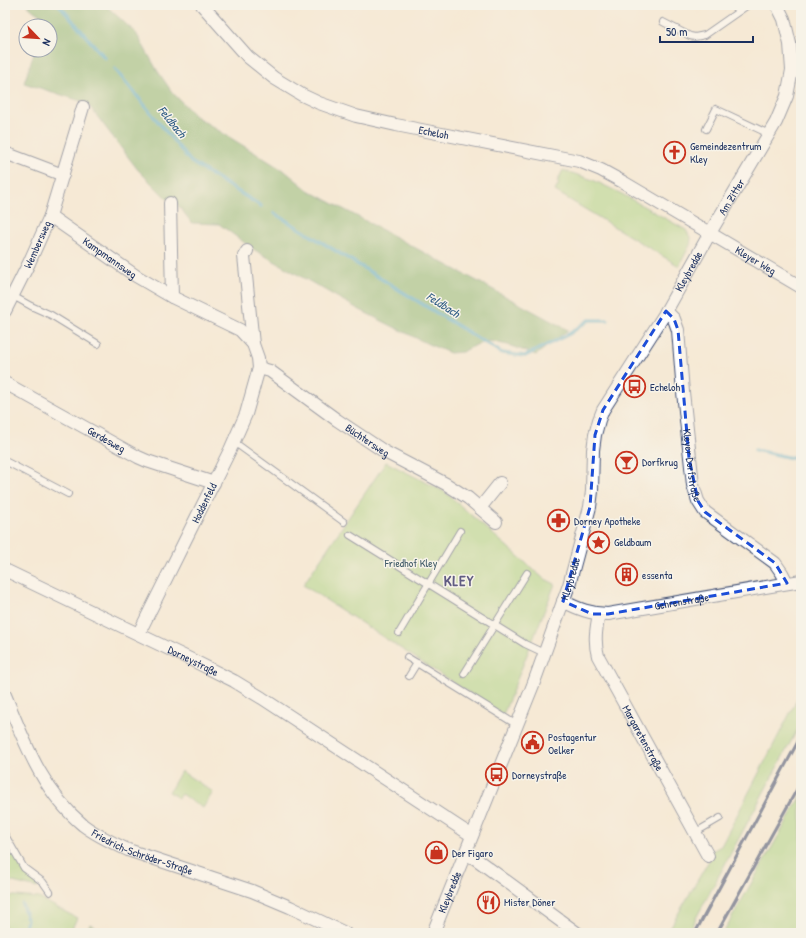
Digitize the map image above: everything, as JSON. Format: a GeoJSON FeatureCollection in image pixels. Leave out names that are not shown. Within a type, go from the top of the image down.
{"type":"FeatureCollection","features":[{"type":"Feature","properties":{"kind":"street","name":"Echeloh"},"geometry":{"type":"LineString","coordinates":[[202,5],[248,57],[274,78],[308,98],[356,116],[579,161],[618,179],[710,233]]}},
{"type":"Feature","properties":{"kind":"street","name":"Am Zitter"},"geometry":{"type":"LineString","coordinates":[[710,233],[770,134],[787,96],[792,70],[790,44],[784,19],[777,5]]}},
{"type":"Feature","properties":{"kind":"street","name":"Wembersweg"},"geometry":{"type":"LineString","coordinates":[[5,311],[50,216],[83,107]]}},
{"type":"Feature","properties":{"kind":"street"},"geometry":{"type":"LineString","coordinates":[[5,153],[63,174]]}},
{"type":"Feature","properties":{"kind":"street"},"geometry":{"type":"LineString","coordinates":[[170,203],[172,297]]}},
{"type":"Feature","properties":{"kind":"street","name":"Kampmannsweg"},"geometry":{"type":"LineString","coordinates":[[50,216],[136,276],[172,297],[240,330],[253,344],[258,358],[259,368]]}},
{"type":"Feature","properties":{"kind":"street","name":"Kleyer Weg"},"geometry":{"type":"LineString","coordinates":[[710,233],[801,287]]}},
{"type":"Feature","properties":{"kind":"street","name":"Kleybredde"},"geometry":{"type":"LineString","coordinates":[[433,933],[465,854],[471,835],[517,724],[563,602],[590,507],[593,473],[593,450],[599,420],[611,396],[666,311],[710,233]]}},
{"type":"Feature","properties":{"kind":"street"},"geometry":{"type":"LineString","coordinates":[[247,250],[244,256],[253,344]]}},
{"type":"Feature","properties":{"kind":"street","name":"Kleyer Dorfstraße"},"geometry":{"type":"LineString","coordinates":[[666,311],[674,318],[678,330],[689,458],[693,485],[698,501],[705,512],[775,563],[787,583]]}},
{"type":"Feature","properties":{"kind":"street","name":"Hoddenfeld"},"geometry":{"type":"LineString","coordinates":[[139,633],[234,442],[246,414],[259,368]]}},
{"type":"Feature","properties":{"kind":"street","name":"Büchtersweg"},"geometry":{"type":"LineString","coordinates":[[259,368],[270,371],[337,420],[385,452],[446,484],[468,498],[496,522]]}},
{"type":"Feature","properties":{"kind":"street","name":"Gerdesweg"},"geometry":{"type":"LineString","coordinates":[[5,383],[143,459],[214,483]]}},
{"type":"Feature","properties":{"kind":"street"},"geometry":{"type":"LineString","coordinates":[[480,508],[500,483]]}},
{"type":"Feature","properties":{"kind":"street","name":"Dorneystraße"},"geometry":{"type":"LineString","coordinates":[[6,574],[139,633],[226,677],[262,698],[471,835]]}},
{"type":"Feature","properties":{"kind":"street","name":"Gehrenstraße"},"geometry":{"type":"LineString","coordinates":[[563,602],[584,612],[608,614],[801,581]]}},
{"type":"Feature","properties":{"kind":"street","name":"Margaretenstraße"},"geometry":{"type":"LineString","coordinates":[[599,614],[596,636],[598,656],[708,856]]}},
{"type":"Feature","properties":{"kind":"street","name":"Friedrich-Schröder-Straße"},"geometry":{"type":"LineString","coordinates":[[5,695],[41,776],[58,801],[84,825],[109,841],[128,850],[252,891],[345,933]]}},
{"type":"Feature","properties":{"kind":"street"},"geometry":{"type":"LineString","coordinates":[[465,854],[476,860],[577,933]]}},
{"type":"Feature","properties":{"kind":"lane"},"geometry":{"type":"LineString","coordinates":[[663,22],[690,36],[705,35],[748,5]]}},
{"type":"Feature","properties":{"kind":"lane"},"geometry":{"type":"LineString","coordinates":[[706,129],[716,109],[770,134]]}},
{"type":"Feature","properties":{"kind":"lane"},"geometry":{"type":"LineString","coordinates":[[13,296],[51,315],[98,344]]}},
{"type":"Feature","properties":{"kind":"lane"},"geometry":{"type":"LineString","coordinates":[[234,442],[344,522]]}},
{"type":"Feature","properties":{"kind":"lane"},"geometry":{"type":"LineString","coordinates":[[5,461],[68,494]]}},
{"type":"Feature","properties":{"kind":"lane"},"geometry":{"type":"LineString","coordinates":[[399,633],[460,531]]}},
{"type":"Feature","properties":{"kind":"lane"},"geometry":{"type":"LineString","coordinates":[[350,536],[525,644],[544,653]]}},
{"type":"Feature","properties":{"kind":"lane"},"geometry":{"type":"LineString","coordinates":[[464,674],[527,572]]}},
{"type":"Feature","properties":{"kind":"lane"},"geometry":{"type":"LineString","coordinates":[[407,657],[517,724]]}},
{"type":"Feature","properties":{"kind":"lane"},"geometry":{"type":"LineString","coordinates":[[409,676],[417,663]]}},
{"type":"Feature","properties":{"kind":"lane"},"geometry":{"type":"LineString","coordinates":[[696,832],[720,818]]}},
{"type":"Feature","properties":{"kind":"lane"},"geometry":{"type":"LineString","coordinates":[[5,835],[24,868],[43,882],[50,892]]}},
{"type":"Feature","properties":{"kind":"highlighted area"},"geometry":{"type":"Polygon","coordinates":[[[666,311],[674,319],[678,330],[689,458],[698,501],[705,512],[775,563],[787,583],[608,614],[592,614],[563,601],[590,507],[595,435],[603,410],[666,311]]]}},
{"type":"Feature","properties":{"kind":"green space"},"geometry":{"type":"Polygon","coordinates":[[[27,5],[105,5],[136,33],[157,70],[172,92],[195,116],[286,172],[308,190],[568,330],[536,355],[508,345],[489,341],[476,345],[462,352],[450,353],[428,344],[358,309],[253,249],[219,224],[192,223],[177,204],[167,199],[138,170],[87,103],[24,83],[32,58],[58,58],[58,18],[45,18],[27,5]]]}},
{"type":"Feature","properties":{"kind":"green space"},"geometry":{"type":"Polygon","coordinates":[[[563,170],[593,180],[622,194],[686,230],[691,239],[690,245],[679,266],[555,191],[559,183],[557,182],[563,170]]]}},
{"type":"Feature","properties":{"kind":"green space","name":"Friedhof Kley"},"geometry":{"type":"Polygon","coordinates":[[[386,462],[445,492],[543,578],[555,584],[503,715],[303,585],[386,462]]]}},
{"type":"Feature","properties":{"kind":"green space"},"geometry":{"type":"Polygon","coordinates":[[[801,692],[801,723],[688,933],[667,933],[711,857],[710,852],[721,846],[801,692]]]}},
{"type":"Feature","properties":{"kind":"green space"},"geometry":{"type":"Polygon","coordinates":[[[181,771],[213,792],[203,808],[181,794],[178,798],[169,792],[181,771]]]}},
{"type":"Feature","properties":{"kind":"green space"},"geometry":{"type":"Polygon","coordinates":[[[801,795],[801,933],[723,933],[792,812],[801,795]]]}},
{"type":"Feature","properties":{"kind":"green space"},"geometry":{"type":"Polygon","coordinates":[[[5,840],[38,885],[37,888],[5,880],[5,840]]]}},
{"type":"Feature","properties":{"kind":"green space"},"geometry":{"type":"Polygon","coordinates":[[[5,895],[39,898],[77,918],[70,933],[5,933],[5,895]]]}},
{"type":"Feature","properties":{"kind":"green space"},"geometry":{"type":"Polygon","coordinates":[[[90,924],[107,933],[85,933],[90,924]]]}},
{"type":"Feature","properties":{"kind":"waterway","name":"Feldbach"},"geometry":{"type":"LineString","coordinates":[[59,5],[105,58]]}},
{"type":"Feature","properties":{"kind":"waterway","name":"Feldbach"},"geometry":{"type":"LineString","coordinates":[[115,69],[191,162],[261,206]]}},
{"type":"Feature","properties":{"kind":"waterway","name":"Feldbach"},"geometry":{"type":"LineString","coordinates":[[274,213],[502,353],[525,356],[569,334],[589,320],[608,320]]}},
{"type":"Feature","properties":{"kind":"waterway","name":"Feldbach"},"geometry":{"type":"LineString","coordinates":[[755,450],[801,460]]}},
{"type":"Feature","properties":{"kind":"waterway"},"geometry":{"type":"LineString","coordinates":[[22,904],[27,919],[24,933]]}},
{"type":"Feature","properties":{"kind":"railway"},"geometry":{"type":"LineString","coordinates":[[695,933],[801,736]]}},
{"type":"Feature","properties":{"kind":"railway"},"geometry":{"type":"LineString","coordinates":[[717,933],[801,782]]}},
{"type":"Feature","properties":{"kind":"place","name":"Gemeindezentrum Kley"},"geometry":{"type":"Point","coordinates":[675,152]}},
{"type":"Feature","properties":{"kind":"place","name":"Echeloh"},"geometry":{"type":"Point","coordinates":[634,387]}},
{"type":"Feature","properties":{"kind":"place","name":"Dorfkrug"},"geometry":{"type":"Point","coordinates":[627,462]}},
{"type":"Feature","properties":{"kind":"place","name":"Dorney Apotheke"},"geometry":{"type":"Point","coordinates":[559,521]}},
{"type":"Feature","properties":{"kind":"place","name":"Geldbaum"},"geometry":{"type":"Point","coordinates":[598,542]}},
{"type":"Feature","properties":{"kind":"place","name":"essenta"},"geometry":{"type":"Point","coordinates":[627,575]}},
{"type":"Feature","properties":{"kind":"place","name":"Postagentur Oelker"},"geometry":{"type":"Point","coordinates":[533,743]}},
{"type":"Feature","properties":{"kind":"place","name":"Dorneystraße"},"geometry":{"type":"Point","coordinates":[496,775]}},
{"type":"Feature","properties":{"kind":"place","name":"Der Figaro"},"geometry":{"type":"Point","coordinates":[437,853]}},
{"type":"Feature","properties":{"kind":"place","name":"Mister Döner"},"geometry":{"type":"Point","coordinates":[488,902]}},
{"type":"Feature","properties":{"kind":"district","name":"KLEY"},"geometry":{"type":"Point","coordinates":[459,581]}}]}
